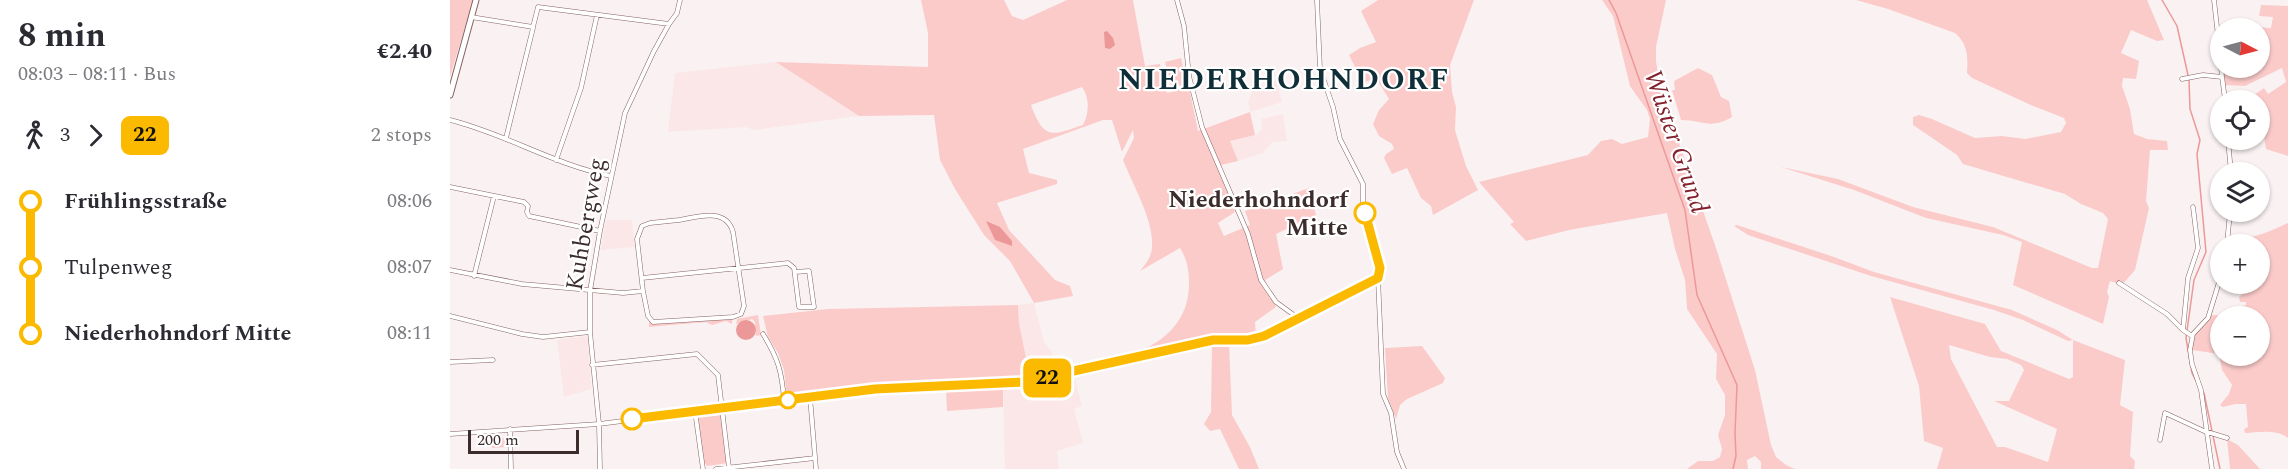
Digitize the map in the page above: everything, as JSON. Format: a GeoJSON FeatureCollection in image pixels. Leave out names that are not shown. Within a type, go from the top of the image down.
{"type":"FeatureCollection","features":[{"type":"Feature","properties":{"kind":"main road"},"geometry":{"type":"LineString","coordinates":[[450,95],[476,0]]}},
{"type":"Feature","properties":{"kind":"street","name":"Kuhbergweg"},"geometry":{"type":"LineString","coordinates":[[600,469],[599,424],[590,332],[590,291],[600,231],[625,113],[669,24],[677,13],[680,0]]}},
{"type":"Feature","properties":{"kind":"street"},"geometry":{"type":"LineString","coordinates":[[1177,0],[1184,26],[1189,76],[1202,127],[1248,234],[1261,280],[1276,302],[1298,318]]}},
{"type":"Feature","properties":{"kind":"street"},"geometry":{"type":"LineString","coordinates":[[1317,0],[1320,69],[1333,107],[1340,139],[1363,184],[1365,213],[1380,268],[1378,278],[1383,394],[1391,413],[1397,452],[1404,469]]}},
{"type":"Feature","properties":{"kind":"street"},"geometry":{"type":"LineString","coordinates":[[2214,0],[2216,18]]}},
{"type":"Feature","properties":{"kind":"street"},"geometry":{"type":"LineString","coordinates":[[506,138],[538,7],[669,24]]}},
{"type":"Feature","properties":{"kind":"street"},"geometry":{"type":"LineString","coordinates":[[556,160],[581,88],[597,15]]}},
{"type":"Feature","properties":{"kind":"street"},"geometry":{"type":"LineString","coordinates":[[471,17],[533,27]]}},
{"type":"Feature","properties":{"kind":"street"},"geometry":{"type":"LineString","coordinates":[[2182,79],[2210,76]]}},
{"type":"Feature","properties":{"kind":"street"},"geometry":{"type":"LineString","coordinates":[[450,120],[506,138],[582,171],[611,176]]}},
{"type":"Feature","properties":{"kind":"street"},"geometry":{"type":"LineString","coordinates":[[450,187],[524,202],[528,206],[529,216],[600,231]]}},
{"type":"Feature","properties":{"kind":"street"},"geometry":{"type":"LineString","coordinates":[[474,276],[494,196]]}},
{"type":"Feature","properties":{"kind":"street"},"geometry":{"type":"LineString","coordinates":[[2193,207],[2198,248],[2188,278],[2187,333],[2191,359],[2200,386],[2210,432],[2212,469]]}},
{"type":"Feature","properties":{"kind":"street"},"geometry":{"type":"LineString","coordinates":[[697,217],[720,217],[730,224],[733,232],[744,306],[741,314],[733,317],[653,322],[648,316],[642,278],[637,239],[640,228],[650,223],[697,217]]}},
{"type":"Feature","properties":{"kind":"street"},"geometry":{"type":"LineString","coordinates":[[642,278],[788,262],[795,272],[799,307],[814,307],[809,271],[795,272]]}},
{"type":"Feature","properties":{"kind":"street"},"geometry":{"type":"LineString","coordinates":[[450,270],[522,284],[623,293],[643,291]]}},
{"type":"Feature","properties":{"kind":"street"},"geometry":{"type":"LineString","coordinates":[[450,434],[599,424],[875,389],[1024,382],[1213,340],[1256,338],[1275,332],[1378,278]]}},
{"type":"Feature","properties":{"kind":"street"},"geometry":{"type":"LineString","coordinates":[[2119,283],[2167,314],[2187,333]]}},
{"type":"Feature","properties":{"kind":"street"},"geometry":{"type":"LineString","coordinates":[[2187,333],[2208,318],[2215,294]]}},
{"type":"Feature","properties":{"kind":"street"},"geometry":{"type":"LineString","coordinates":[[450,316],[543,337],[590,332]]}},
{"type":"Feature","properties":{"kind":"street"},"geometry":{"type":"LineString","coordinates":[[763,333],[782,372],[784,400]]}},
{"type":"Feature","properties":{"kind":"street"},"geometry":{"type":"LineString","coordinates":[[592,365],[697,354],[717,372],[729,468]]}},
{"type":"Feature","properties":{"kind":"street"},"geometry":{"type":"LineString","coordinates":[[450,362],[493,360]]}},
{"type":"Feature","properties":{"kind":"street"},"geometry":{"type":"LineString","coordinates":[[810,397],[816,469]]}},
{"type":"Feature","properties":{"kind":"street"},"geometry":{"type":"LineString","coordinates":[[695,411],[702,469]]}},
{"type":"Feature","properties":{"kind":"street"},"geometry":{"type":"LineString","coordinates":[[2160,440],[2164,413],[2227,438]]}},
{"type":"Feature","properties":{"kind":"street"},"geometry":{"type":"LineString","coordinates":[[510,429],[512,469]]}},
{"type":"Feature","properties":{"kind":"street"},"geometry":{"type":"LineString","coordinates":[[716,469],[815,458]]}},
{"type":"Feature","properties":{"kind":"shaded area"},"geometry":{"type":"Polygon","coordinates":[[[450,0],[473,0],[450,77],[450,0]]]}},
{"type":"Feature","properties":{"kind":"shaded area"},"geometry":{"type":"Polygon","coordinates":[[[921,0],[1004,0],[1012,16],[1023,20],[1067,0],[1133,0],[1145,66],[1160,64],[1167,93],[1189,87],[1198,131],[1250,112],[1255,135],[1230,141],[1238,161],[1217,166],[1235,212],[1218,223],[1224,236],[1250,225],[1245,211],[1309,188],[1316,215],[1276,234],[1283,269],[1265,280],[1276,307],[1255,322],[1256,336],[1209,338],[1133,354],[1165,336],[1180,319],[1188,297],[1189,274],[1180,248],[1140,271],[1151,253],[1152,236],[1142,202],[1123,160],[1134,138],[1133,130],[1122,152],[1112,120],[1103,120],[1023,149],[1029,173],[1057,180],[1057,184],[997,203],[1009,230],[1055,280],[1070,286],[1073,296],[1034,303],[1010,261],[984,235],[955,189],[940,160],[934,115],[859,116],[776,62],[928,67],[928,33],[921,0]],[[1082,87],[1031,105],[1045,130],[1056,133],[1083,125],[1088,106],[1082,87]]]}},
{"type":"Feature","properties":{"kind":"shaded area"},"geometry":{"type":"Polygon","coordinates":[[[1378,0],[1474,0],[1450,65],[1452,92],[1456,107],[1455,130],[1466,166],[1478,190],[1433,215],[1431,206],[1421,198],[1407,168],[1392,174],[1384,158],[1394,149],[1392,144],[1379,136],[1373,124],[1379,110],[1389,99],[1376,78],[1363,83],[1349,55],[1376,42],[1361,11],[1378,0]]]}},
{"type":"Feature","properties":{"kind":"shaded area"},"geometry":{"type":"Polygon","coordinates":[[[1602,0],[1666,0],[1656,47],[1661,92],[1715,245],[1755,370],[1771,445],[1776,457],[1795,469],[1761,469],[1761,462],[1755,456],[1747,460],[1748,469],[1687,469],[1698,461],[1713,461],[1720,457],[1722,449],[1718,435],[1725,415],[1725,395],[1716,379],[1717,354],[1687,309],[1685,280],[1667,213],[1569,230],[1526,241],[1510,224],[1514,222],[1479,182],[1588,155],[1601,141],[1612,139],[1622,144],[1648,137],[1650,119],[1647,110],[1630,86],[1613,16],[1602,0]]]}},
{"type":"Feature","properties":{"kind":"shaded area"},"geometry":{"type":"Polygon","coordinates":[[[1856,0],[2147,0],[2164,40],[2157,41],[2131,30],[2121,53],[2139,61],[2136,79],[2123,78],[2122,86],[2130,109],[2134,134],[2147,139],[2167,141],[2168,150],[2150,150],[2146,201],[2149,208],[2135,270],[2122,285],[2110,281],[2103,324],[2013,285],[2022,242],[2003,235],[1926,218],[1854,190],[1781,167],[1838,179],[1913,207],[1993,227],[2092,268],[2098,268],[2108,219],[2103,213],[2065,194],[1963,164],[1957,155],[1913,125],[1913,117],[1919,115],[1975,138],[2002,136],[2025,139],[2061,132],[2066,123],[2064,118],[1972,78],[1967,73],[1965,46],[1955,33],[1856,0]]]}},
{"type":"Feature","properties":{"kind":"shaded area"},"geometry":{"type":"Polygon","coordinates":[[[2261,5],[2288,6],[2288,156],[2269,150],[2270,93],[2286,82],[2282,68],[2270,74],[2270,28],[2273,17],[2259,16],[2261,5]]]}},
{"type":"Feature","properties":{"kind":"shaded area"},"geometry":{"type":"Polygon","coordinates":[[[1107,31],[1115,45],[1110,49],[1105,48],[1104,32],[1107,31]]]}},
{"type":"Feature","properties":{"kind":"shaded area"},"geometry":{"type":"Polygon","coordinates":[[[1181,58],[1187,84],[1171,87],[1165,62],[1181,58]]]}},
{"type":"Feature","properties":{"kind":"shaded area"},"geometry":{"type":"Polygon","coordinates":[[[776,62],[859,116],[755,130],[745,127],[668,132],[675,73],[776,62]]]}},
{"type":"Feature","properties":{"kind":"shaded area"},"geometry":{"type":"Polygon","coordinates":[[[1698,68],[1712,75],[1721,97],[1729,101],[1732,117],[1712,124],[1681,120],[1672,90],[1675,90],[1674,81],[1698,68]]]}},
{"type":"Feature","properties":{"kind":"shaded area"},"geometry":{"type":"Polygon","coordinates":[[[2222,78],[2261,78],[2245,86],[2223,85],[2222,78]]]}},
{"type":"Feature","properties":{"kind":"shaded area"},"geometry":{"type":"Polygon","coordinates":[[[1276,81],[1282,102],[1250,112],[1248,102],[1252,92],[1257,87],[1276,81]]]}},
{"type":"Feature","properties":{"kind":"shaded area"},"geometry":{"type":"Polygon","coordinates":[[[1283,114],[1287,141],[1272,142],[1263,153],[1238,161],[1230,141],[1255,135],[1262,130],[1261,119],[1283,114]]]}},
{"type":"Feature","properties":{"kind":"shaded area"},"geometry":{"type":"Polygon","coordinates":[[[606,220],[632,220],[635,247],[601,250],[606,220]]]}},
{"type":"Feature","properties":{"kind":"shaded area"},"geometry":{"type":"Polygon","coordinates":[[[986,221],[1000,227],[1012,241],[1012,246],[995,240],[986,221]]]}},
{"type":"Feature","properties":{"kind":"shaded area"},"geometry":{"type":"Polygon","coordinates":[[[2288,223],[2288,438],[2273,432],[2245,433],[2244,429],[2248,427],[2246,404],[2223,407],[2220,405],[2229,394],[2232,385],[2221,366],[2270,366],[2270,306],[2242,306],[2246,305],[2246,302],[2240,302],[2239,297],[2243,294],[2270,294],[2270,234],[2260,234],[2288,223]]]}},
{"type":"Feature","properties":{"kind":"shaded area"},"geometry":{"type":"Polygon","coordinates":[[[1737,225],[1874,272],[2012,310],[2057,330],[2073,340],[2068,341],[2023,320],[1994,310],[1871,276],[1748,235],[1734,226],[1737,225]]]}},
{"type":"Feature","properties":{"kind":"shaded area"},"geometry":{"type":"Polygon","coordinates":[[[1890,297],[1985,324],[2001,351],[2069,379],[2073,377],[2073,340],[2125,360],[2120,405],[2133,412],[2130,456],[2135,461],[2134,469],[1937,469],[1943,448],[1924,441],[1919,386],[1890,297]],[[1949,345],[1951,359],[1997,447],[2005,447],[2048,462],[2057,429],[1994,401],[2009,401],[2024,370],[2021,365],[2007,359],[1990,357],[1949,345]]]}},
{"type":"Feature","properties":{"kind":"shaded area"},"geometry":{"type":"Polygon","coordinates":[[[1034,303],[1044,342],[1052,352],[1056,370],[1030,378],[1019,323],[1018,305],[1034,303]]]}},
{"type":"Feature","properties":{"kind":"shaded area"},"geometry":{"type":"Polygon","coordinates":[[[1018,305],[1019,323],[1030,378],[868,387],[787,397],[784,370],[778,353],[768,337],[763,316],[828,309],[1018,305]]]}},
{"type":"Feature","properties":{"kind":"shaded area"},"geometry":{"type":"Polygon","coordinates":[[[758,315],[761,335],[756,336],[755,322],[752,319],[736,324],[737,319],[758,315]]]}},
{"type":"Feature","properties":{"kind":"shaded area"},"geometry":{"type":"Polygon","coordinates":[[[2210,316],[2210,353],[2192,350],[2195,332],[2210,316]]]}},
{"type":"Feature","properties":{"kind":"shaded area"},"geometry":{"type":"Polygon","coordinates":[[[732,319],[732,324],[726,321],[712,325],[706,322],[649,327],[649,321],[655,324],[732,319]]]}},
{"type":"Feature","properties":{"kind":"shaded area"},"geometry":{"type":"Polygon","coordinates":[[[746,320],[753,323],[756,330],[753,337],[746,340],[739,337],[736,330],[739,323],[746,320]]]}},
{"type":"Feature","properties":{"kind":"shaded area"},"geometry":{"type":"Polygon","coordinates":[[[588,337],[591,389],[564,397],[557,340],[588,337]]]}},
{"type":"Feature","properties":{"kind":"shaded area"},"geometry":{"type":"Polygon","coordinates":[[[1229,343],[1232,415],[1259,469],[1239,469],[1220,429],[1210,431],[1204,424],[1211,412],[1212,345],[1229,343]]]}},
{"type":"Feature","properties":{"kind":"shaded area"},"geometry":{"type":"Polygon","coordinates":[[[1422,346],[1445,378],[1443,383],[1407,399],[1400,405],[1396,419],[1388,399],[1385,348],[1422,346]]]}},
{"type":"Feature","properties":{"kind":"shaded area"},"geometry":{"type":"Polygon","coordinates":[[[1074,375],[1082,406],[1074,409],[1083,443],[1057,451],[1059,469],[1005,469],[1003,387],[1039,383],[1074,375]]]}},
{"type":"Feature","properties":{"kind":"shaded area"},"geometry":{"type":"Polygon","coordinates":[[[1003,387],[1003,407],[947,411],[946,390],[1003,387]]]}},
{"type":"Feature","properties":{"kind":"shaded area"},"geometry":{"type":"Polygon","coordinates":[[[718,412],[721,414],[728,463],[707,466],[704,462],[697,415],[718,412]]]}},
{"type":"Feature","properties":{"kind":"shaded area"},"geometry":{"type":"Polygon","coordinates":[[[492,438],[507,438],[507,447],[492,448],[492,438]]]}},
{"type":"Feature","properties":{"kind":"shaded area"},"geometry":{"type":"Polygon","coordinates":[[[2227,439],[2238,445],[2260,469],[2230,469],[2227,439]]]}},
{"type":"Feature","properties":{"kind":"waterway","name":"Wüster Grund"},"geometry":{"type":"LineString","coordinates":[[1609,0],[1616,13],[1685,210],[1697,295],[1737,385],[1736,456],[1733,469]]}},
{"type":"Feature","properties":{"kind":"waterway"},"geometry":{"type":"LineString","coordinates":[[2162,0],[2177,26],[2188,75]]}},
{"type":"Feature","properties":{"kind":"waterway"},"geometry":{"type":"LineString","coordinates":[[2189,80],[2190,109],[2200,140],[2197,154],[2206,252],[2194,280],[2186,338],[2192,373],[2196,381]]}},
{"type":"Feature","properties":{"kind":"waterway"},"geometry":{"type":"LineString","coordinates":[[2204,393],[2220,469]]}},
{"type":"Feature","properties":{"kind":"bus line","name":"22"},"geometry":{"type":"LineString","coordinates":[[632,419],[875,389],[1024,382],[1213,340],[1248,340],[1264,336],[1378,278],[1380,268],[1365,213]]}},
{"type":"Feature","properties":{"kind":"place","name":"Niederhohndorf Mitte"},"geometry":{"type":"Point","coordinates":[1365,213]}},
{"type":"Feature","properties":{"kind":"district","name":"NIEDERHOHNDORF"},"geometry":{"type":"Point","coordinates":[1284,79]}}]}
